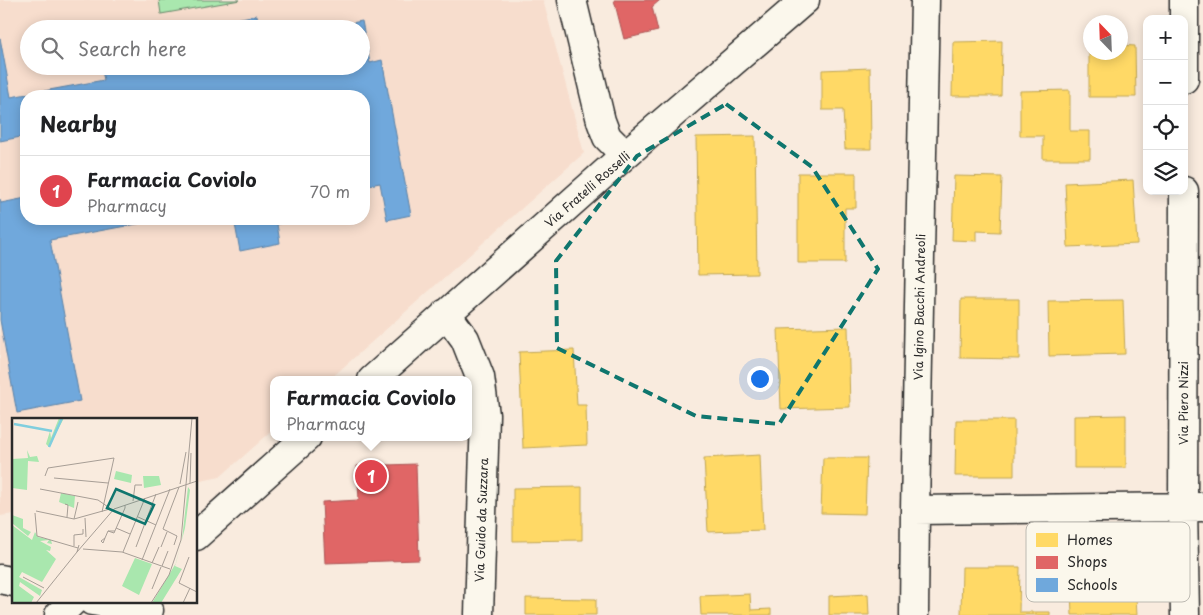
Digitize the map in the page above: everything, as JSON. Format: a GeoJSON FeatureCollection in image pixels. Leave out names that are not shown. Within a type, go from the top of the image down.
{"type":"FeatureCollection","features":[{"type":"Feature","properties":{"kind":"street"},"geometry":{"type":"LineString","coordinates":[[572,0],[601,120],[607,137],[625,155]]}},
{"type":"Feature","properties":{"kind":"street","name":"Via Fratelli Rosselli"},"geometry":{"type":"LineString","coordinates":[[376,376],[625,155],[805,0]]}},
{"type":"Feature","properties":{"kind":"street","name":"Via Igino Bacchi Andreoli"},"geometry":{"type":"LineString","coordinates":[[914,615],[925,0]]}},
{"type":"Feature","properties":{"kind":"street"},"geometry":{"type":"LineString","coordinates":[[1184,0],[1184,60]]}},
{"type":"Feature","properties":{"kind":"street","name":"Via Piero Nizzi"},"geometry":{"type":"LineString","coordinates":[[1184,195],[1193,507],[1190,548]]}},
{"type":"Feature","properties":{"kind":"street","name":"Via Guido da Suzzara"},"geometry":{"type":"LineString","coordinates":[[446,313],[465,339],[480,376],[484,415],[479,615]]}},
{"type":"Feature","properties":{"kind":"street"},"geometry":{"type":"LineString","coordinates":[[198,534],[303,441]]}},
{"type":"Feature","properties":{"kind":"street"},"geometry":{"type":"LineString","coordinates":[[915,510],[1193,507]]}},
{"type":"Feature","properties":{"kind":"street"},"geometry":{"type":"LineString","coordinates":[[59,615],[72,602]]}},
{"type":"Feature","properties":{"kind":"street"},"geometry":{"type":"LineString","coordinates":[[99,602],[150,609]]}},
{"type":"Feature","properties":{"kind":"street","name":"Via Piero Nizzi"},"geometry":{"type":"LineString","coordinates":[[1185,615],[1186,602]]}},
{"type":"Feature","properties":{"kind":"highlighted area"},"geometry":{"type":"Polygon","coordinates":[[[726,104],[812,167],[878,269],[779,424],[696,416],[557,348],[556,261],[637,156],[726,104]]]}},
{"type":"Feature","properties":{"kind":"shaded area"},"geometry":{"type":"Polygon","coordinates":[[[0,0],[543,0],[584,153],[333,376],[270,376],[270,433],[220,477],[198,482],[198,418],[12,418],[12,514],[0,516],[0,0]]]}},
{"type":"Feature","properties":{"kind":"green space"},"geometry":{"type":"Polygon","coordinates":[[[159,0],[240,0],[161,14],[159,0]]]}},
{"type":"Feature","properties":{"kind":"building: Homes"},"geometry":{"type":"Polygon","coordinates":[[[1002,41],[1001,96],[952,96],[953,42],[1002,41]]]}},
{"type":"Feature","properties":{"kind":"building: Homes"},"geometry":{"type":"Polygon","coordinates":[[[1128,46],[1135,46],[1136,97],[1089,97],[1089,60],[1128,60],[1128,46]]]}},
{"type":"Feature","properties":{"kind":"building: Homes"},"geometry":{"type":"Polygon","coordinates":[[[870,68],[871,149],[845,149],[843,110],[822,110],[822,70],[870,68]]]}},
{"type":"Feature","properties":{"kind":"building: Homes"},"geometry":{"type":"Polygon","coordinates":[[[1070,90],[1070,131],[1090,131],[1090,159],[1043,159],[1043,136],[1020,136],[1020,91],[1070,90]]]}},
{"type":"Feature","properties":{"kind":"building: Homes"},"geometry":{"type":"Polygon","coordinates":[[[755,136],[757,274],[698,275],[696,137],[755,136]]]}},
{"type":"Feature","properties":{"kind":"building: Homes"},"geometry":{"type":"Polygon","coordinates":[[[798,173],[856,173],[856,208],[845,208],[845,263],[798,263],[798,173]]]}},
{"type":"Feature","properties":{"kind":"building: Homes"},"geometry":{"type":"Polygon","coordinates":[[[954,176],[1002,177],[1000,232],[976,231],[976,241],[952,240],[954,176]]]}},
{"type":"Feature","properties":{"kind":"building: Homes"},"geometry":{"type":"Polygon","coordinates":[[[1133,180],[1137,244],[1068,247],[1065,183],[1133,180]]]}},
{"type":"Feature","properties":{"kind":"building: Homes"},"geometry":{"type":"Polygon","coordinates":[[[961,299],[1019,299],[1019,359],[960,358],[961,299]]]}},
{"type":"Feature","properties":{"kind":"building: Homes"},"geometry":{"type":"Polygon","coordinates":[[[1123,300],[1125,354],[1049,356],[1048,301],[1123,300]]]}},
{"type":"Feature","properties":{"kind":"building: Homes"},"geometry":{"type":"Polygon","coordinates":[[[848,327],[850,407],[781,409],[778,329],[848,327]]]}},
{"type":"Feature","properties":{"kind":"building: Homes"},"geometry":{"type":"Polygon","coordinates":[[[574,350],[577,405],[586,405],[587,445],[523,448],[519,352],[574,350]]]}},
{"type":"Feature","properties":{"kind":"building: Homes"},"geometry":{"type":"Polygon","coordinates":[[[1126,415],[1126,468],[1074,468],[1074,416],[1126,415]]]}},
{"type":"Feature","properties":{"kind":"building: Homes"},"geometry":{"type":"Polygon","coordinates":[[[956,420],[1014,420],[1014,476],[955,476],[956,420]]]}},
{"type":"Feature","properties":{"kind":"building: Homes"},"geometry":{"type":"Polygon","coordinates":[[[760,455],[763,530],[708,532],[704,458],[760,455]]]}},
{"type":"Feature","properties":{"kind":"building: Homes"},"geometry":{"type":"Polygon","coordinates":[[[823,458],[867,458],[865,514],[821,513],[823,458]]]}},
{"type":"Feature","properties":{"kind":"building: Homes"},"geometry":{"type":"Polygon","coordinates":[[[582,487],[582,540],[513,541],[513,488],[582,487]]]}},
{"type":"Feature","properties":{"kind":"building: Homes"},"geometry":{"type":"Polygon","coordinates":[[[962,567],[1020,567],[1019,612],[1050,612],[1050,615],[961,615],[962,567]]]}},
{"type":"Feature","properties":{"kind":"building: Homes"},"geometry":{"type":"Polygon","coordinates":[[[750,594],[751,610],[771,609],[771,615],[701,615],[700,596],[750,594]]]}},
{"type":"Feature","properties":{"kind":"building: Homes"},"geometry":{"type":"Polygon","coordinates":[[[868,594],[869,615],[829,615],[829,596],[868,594]]]}},
{"type":"Feature","properties":{"kind":"building: Homes"},"geometry":{"type":"Polygon","coordinates":[[[526,598],[596,599],[596,615],[526,615],[526,598]]]}},
{"type":"Feature","properties":{"kind":"building: Homes"},"geometry":{"type":"Polygon","coordinates":[[[1071,602],[1136,602],[1137,615],[1072,615],[1071,602]]]}},
{"type":"Feature","properties":{"kind":"building: Shops"},"geometry":{"type":"Polygon","coordinates":[[[614,0],[660,0],[652,7],[658,31],[624,39],[614,0]]]}},
{"type":"Feature","properties":{"kind":"building: Shops"},"geometry":{"type":"Polygon","coordinates":[[[416,464],[419,560],[325,563],[322,502],[359,500],[357,466],[416,464]]]}},
{"type":"Feature","properties":{"kind":"building: Schools"},"geometry":{"type":"Polygon","coordinates":[[[257,15],[258,20],[231,20],[257,15]]]}},
{"type":"Feature","properties":{"kind":"building: Schools"},"geometry":{"type":"Polygon","coordinates":[[[0,38],[11,97],[20,95],[20,137],[0,141],[0,38]]]}},
{"type":"Feature","properties":{"kind":"building: Schools"},"geometry":{"type":"Polygon","coordinates":[[[382,60],[411,215],[387,220],[380,183],[370,185],[370,90],[49,90],[104,80],[103,75],[370,75],[370,63],[382,60]]]}},
{"type":"Feature","properties":{"kind":"building: Schools"},"geometry":{"type":"Polygon","coordinates":[[[0,199],[1,203],[20,199],[20,225],[131,225],[50,240],[80,401],[17,413],[0,320],[0,199]]]}},
{"type":"Feature","properties":{"kind":"building: Schools"},"geometry":{"type":"Polygon","coordinates":[[[235,225],[277,225],[280,243],[240,251],[235,225]]]}},
{"type":"Feature","properties":{"kind":"place","name":"Farmacia Coviolo"},"geometry":{"type":"Point","coordinates":[371,476]}}]}
